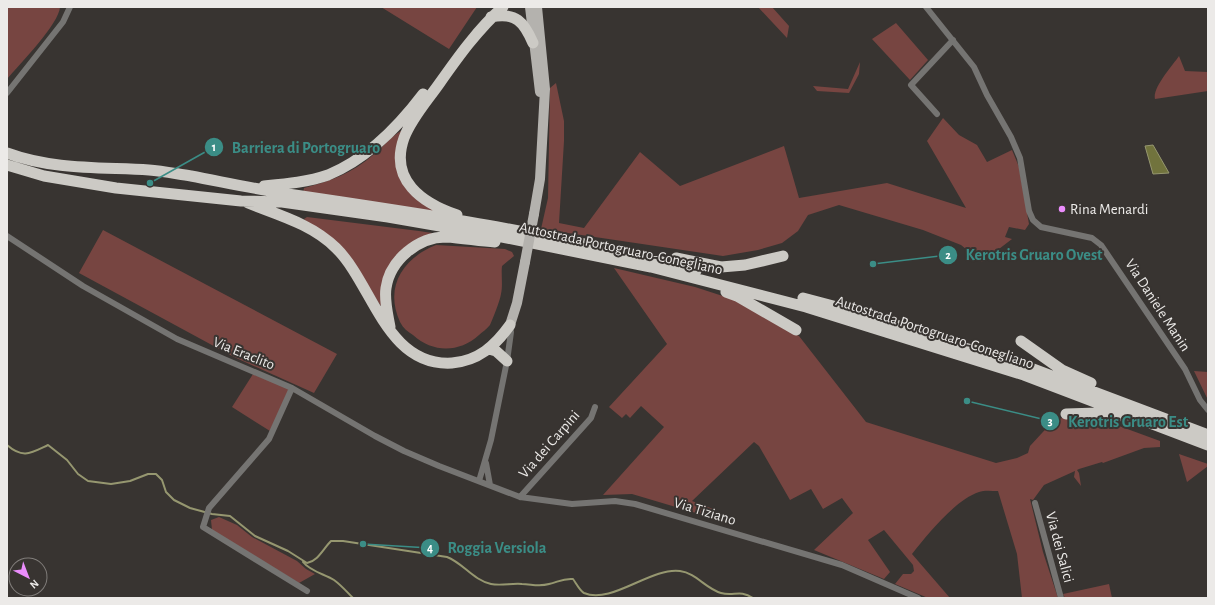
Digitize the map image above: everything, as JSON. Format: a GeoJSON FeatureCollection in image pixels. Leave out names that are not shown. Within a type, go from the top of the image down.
{"type":"FeatureCollection","features":[{"type":"Feature","properties":{"kind":"highway"},"geometry":{"type":"LineString","coordinates":[[249,188],[299,182],[328,174],[368,151],[405,117],[491,12],[503,7]]}},
{"type":"Feature","properties":{"kind":"highway"},"geometry":{"type":"LineString","coordinates":[[491,12],[518,20],[525,26],[533,43]]}},
{"type":"Feature","properties":{"kind":"highway"},"geometry":{"type":"LineString","coordinates":[[491,12],[451,66],[413,122],[404,138],[401,153],[403,174],[414,191],[422,199],[437,208],[543,241]]}},
{"type":"Feature","properties":{"kind":"highway","name":"Autostrada Portogruaro-Conegliano"},"geometry":{"type":"LineString","coordinates":[[7,153],[65,167],[150,170],[249,188],[385,208],[543,241],[651,267],[806,306],[1024,375],[1208,445]]}},
{"type":"Feature","properties":{"kind":"highway","name":"Autostrada Portogruaro-Conegliano"},"geometry":{"type":"LineString","coordinates":[[7,165],[44,176],[81,183],[241,201],[282,202],[388,217],[492,235],[619,252],[856,312],[1033,369],[1141,408],[1208,435]]}},
{"type":"Feature","properties":{"kind":"highway"},"geometry":{"type":"LineString","coordinates":[[241,201],[309,228],[326,239],[350,263],[376,311],[391,332],[401,344],[414,354],[428,360],[439,362],[461,362],[473,359],[489,349],[501,338],[510,325]]}},
{"type":"Feature","properties":{"kind":"highway"},"geometry":{"type":"LineString","coordinates":[[391,332],[386,305],[387,282],[399,260],[414,247],[434,238],[446,237],[543,241]]}},
{"type":"Feature","properties":{"kind":"highway"},"geometry":{"type":"LineString","coordinates":[[619,252],[658,254],[721,267],[745,265],[783,256]]}},
{"type":"Feature","properties":{"kind":"highway"},"geometry":{"type":"LineString","coordinates":[[651,267],[678,278],[737,296],[796,330]]}},
{"type":"Feature","properties":{"kind":"highway"},"geometry":{"type":"LineString","coordinates":[[1021,341],[1062,370],[1110,391],[1141,408]]}},
{"type":"Feature","properties":{"kind":"highway"},"geometry":{"type":"LineString","coordinates":[[489,349],[496,351],[507,361]]}},
{"type":"Feature","properties":{"kind":"highway"},"geometry":{"type":"LineString","coordinates":[[1066,414],[1098,413],[1116,415],[1160,430],[1189,437]]}},
{"type":"Feature","properties":{"kind":"main road"},"geometry":{"type":"LineString","coordinates":[[530,7],[533,43],[543,112]]}},
{"type":"Feature","properties":{"kind":"main road"},"geometry":{"type":"LineString","coordinates":[[510,325],[517,303],[540,179],[545,89],[538,7]]}},
{"type":"Feature","properties":{"kind":"street","name":"Via Daniele Manin"},"geometry":{"type":"LineString","coordinates":[[926,7],[974,66],[987,95],[1020,158],[1028,211],[1033,220],[1041,227],[1092,238],[1101,244],[1188,374],[1200,400],[1208,410]]}},
{"type":"Feature","properties":{"kind":"street"},"geometry":{"type":"LineString","coordinates":[[7,93],[17,78],[63,22],[68,9]]}},
{"type":"Feature","properties":{"kind":"street"},"geometry":{"type":"LineString","coordinates":[[937,114],[911,85],[953,40]]}},
{"type":"Feature","properties":{"kind":"street","name":"Via Eraclito"},"geometry":{"type":"LineString","coordinates":[[7,236],[83,286],[177,339],[292,388],[404,451],[479,481]]}},
{"type":"Feature","properties":{"kind":"street"},"geometry":{"type":"LineString","coordinates":[[479,481],[486,463],[507,361],[511,332],[510,325]]}},
{"type":"Feature","properties":{"kind":"street"},"geometry":{"type":"LineString","coordinates":[[292,388],[269,439],[208,509],[203,527],[307,591]]}},
{"type":"Feature","properties":{"kind":"street","name":"Via dei Carpini"},"geometry":{"type":"LineString","coordinates":[[520,498],[591,418],[595,407]]}},
{"type":"Feature","properties":{"kind":"street"},"geometry":{"type":"LineString","coordinates":[[486,463],[490,485]]}},
{"type":"Feature","properties":{"kind":"street","name":"Via Tiziano"},"geometry":{"type":"LineString","coordinates":[[479,481],[520,498],[572,504],[615,501],[635,504],[842,565],[918,598]]}},
{"type":"Feature","properties":{"kind":"street","name":"Via dei Salici"},"geometry":{"type":"LineString","coordinates":[[1035,503],[1061,598]]}},
{"type":"Feature","properties":{"kind":"shaded area"},"geometry":{"type":"Polygon","coordinates":[[[7,7],[60,7],[58,14],[46,33],[7,79],[7,7]]]}},
{"type":"Feature","properties":{"kind":"shaded area"},"geometry":{"type":"Polygon","coordinates":[[[381,7],[477,7],[449,49],[381,7]]]}},
{"type":"Feature","properties":{"kind":"shaded area"},"geometry":{"type":"Polygon","coordinates":[[[758,7],[772,7],[789,26],[787,38],[758,7]]]}},
{"type":"Feature","properties":{"kind":"shaded area"},"geometry":{"type":"Polygon","coordinates":[[[896,23],[928,60],[910,80],[872,39],[896,23]]]}},
{"type":"Feature","properties":{"kind":"shaded area"},"geometry":{"type":"Polygon","coordinates":[[[1179,56],[1185,71],[1208,72],[1208,91],[1155,99],[1155,94],[1160,83],[1179,56]]]}},
{"type":"Feature","properties":{"kind":"shaded area"},"geometry":{"type":"Polygon","coordinates":[[[860,62],[859,74],[849,93],[817,91],[813,86],[848,89],[860,62]]]}},
{"type":"Feature","properties":{"kind":"shaded area"},"geometry":{"type":"Polygon","coordinates":[[[556,83],[564,121],[559,223],[584,228],[640,152],[680,186],[784,146],[799,198],[887,183],[966,208],[927,141],[943,118],[959,135],[977,145],[987,162],[1012,150],[1019,167],[1029,224],[1025,230],[1009,227],[1005,237],[1012,239],[982,262],[961,245],[923,230],[839,205],[808,215],[798,231],[782,243],[758,250],[723,256],[541,229],[548,198],[550,88],[556,83]]]}},
{"type":"Feature","properties":{"kind":"shaded area"},"geometry":{"type":"Polygon","coordinates":[[[401,131],[403,132],[397,161],[435,212],[303,193],[304,188],[332,179],[357,167],[401,131]]]}},
{"type":"Feature","properties":{"kind":"shaded area"},"geometry":{"type":"Polygon","coordinates":[[[1153,145],[1169,173],[1153,174],[1145,146],[1153,145]]]}},
{"type":"Feature","properties":{"kind":"shaded area"},"geometry":{"type":"Polygon","coordinates":[[[307,217],[432,233],[429,238],[397,259],[383,309],[365,283],[304,219],[307,217]]]}},
{"type":"Feature","properties":{"kind":"shaded area"},"geometry":{"type":"Polygon","coordinates":[[[103,230],[337,354],[314,393],[234,357],[79,273],[103,230]]]}},
{"type":"Feature","properties":{"kind":"shaded area"},"geometry":{"type":"Polygon","coordinates":[[[436,245],[505,249],[512,252],[514,256],[502,266],[501,294],[490,325],[471,341],[455,348],[437,348],[421,341],[407,331],[403,326],[400,322],[396,309],[394,297],[400,275],[414,258],[436,245]]]}},
{"type":"Feature","properties":{"kind":"shaded area"},"geometry":{"type":"Polygon","coordinates":[[[614,268],[695,287],[732,299],[799,336],[866,422],[996,463],[1017,458],[1028,453],[1030,446],[1054,420],[1067,417],[1100,423],[1111,423],[1160,441],[1160,447],[1144,448],[1103,463],[1102,462],[1079,469],[1077,470],[1079,473],[1081,486],[1074,477],[1075,471],[1044,485],[1033,500],[1030,499],[1043,552],[1058,598],[1022,598],[1017,554],[998,491],[981,491],[961,502],[942,518],[912,554],[950,598],[928,598],[895,584],[903,574],[911,574],[914,571],[913,565],[884,530],[868,540],[890,572],[884,579],[814,550],[853,513],[842,498],[823,509],[811,489],[790,500],[759,446],[754,442],[692,501],[713,509],[706,516],[632,494],[603,495],[664,427],[641,406],[630,418],[626,414],[622,418],[609,407],[667,344],[614,268]]]}},
{"type":"Feature","properties":{"kind":"shaded area"},"geometry":{"type":"Polygon","coordinates":[[[1194,371],[1208,372],[1208,400],[1194,371]]]}},
{"type":"Feature","properties":{"kind":"shaded area"},"geometry":{"type":"Polygon","coordinates":[[[253,374],[288,388],[288,392],[270,431],[232,407],[253,374]]]}},
{"type":"Feature","properties":{"kind":"shaded area"},"geometry":{"type":"Polygon","coordinates":[[[1179,454],[1208,464],[1208,466],[1187,482],[1179,454]]]}},
{"type":"Feature","properties":{"kind":"shaded area"},"geometry":{"type":"Polygon","coordinates":[[[219,517],[237,525],[252,537],[297,561],[306,569],[315,574],[299,583],[212,530],[211,520],[219,517]]]}},
{"type":"Feature","properties":{"kind":"shaded area"},"geometry":{"type":"Polygon","coordinates":[[[1109,584],[1112,598],[1065,598],[1063,594],[1109,584]]]}},
{"type":"Feature","properties":{"kind":"waterway"},"geometry":{"type":"LineString","coordinates":[[7,445],[18,452],[23,453],[32,452],[48,445],[67,460],[78,474],[88,481],[111,484],[130,481],[148,474],[156,474],[162,480],[166,492],[174,500],[190,508],[212,514],[230,516],[255,536],[288,551],[307,563],[314,560],[331,541],[343,541],[447,557],[458,563],[479,579],[495,585],[542,585],[573,579],[584,593],[595,595],[606,594],[619,590],[657,574],[669,571],[680,571],[686,572],[721,593],[744,594],[753,598]]}},
{"type":"Feature","properties":{"kind":"waterway"},"geometry":{"type":"LineString","coordinates":[[303,562],[313,570],[334,580],[353,598]]}},
{"type":"Feature","properties":{"kind":"place","name":"Barriera di Portogruaro"},"geometry":{"type":"Point","coordinates":[150,183]}},
{"type":"Feature","properties":{"kind":"place","name":"Rina Menardi"},"geometry":{"type":"Point","coordinates":[1062,209]}},
{"type":"Feature","properties":{"kind":"place","name":"Kerotris Gruaro Ovest"},"geometry":{"type":"Point","coordinates":[873,264]}},
{"type":"Feature","properties":{"kind":"place","name":"Kerotris Gruaro Est"},"geometry":{"type":"Point","coordinates":[967,401]}},
{"type":"Feature","properties":{"kind":"place","name":"Roggia Versiola"},"geometry":{"type":"Point","coordinates":[363,544]}}]}
